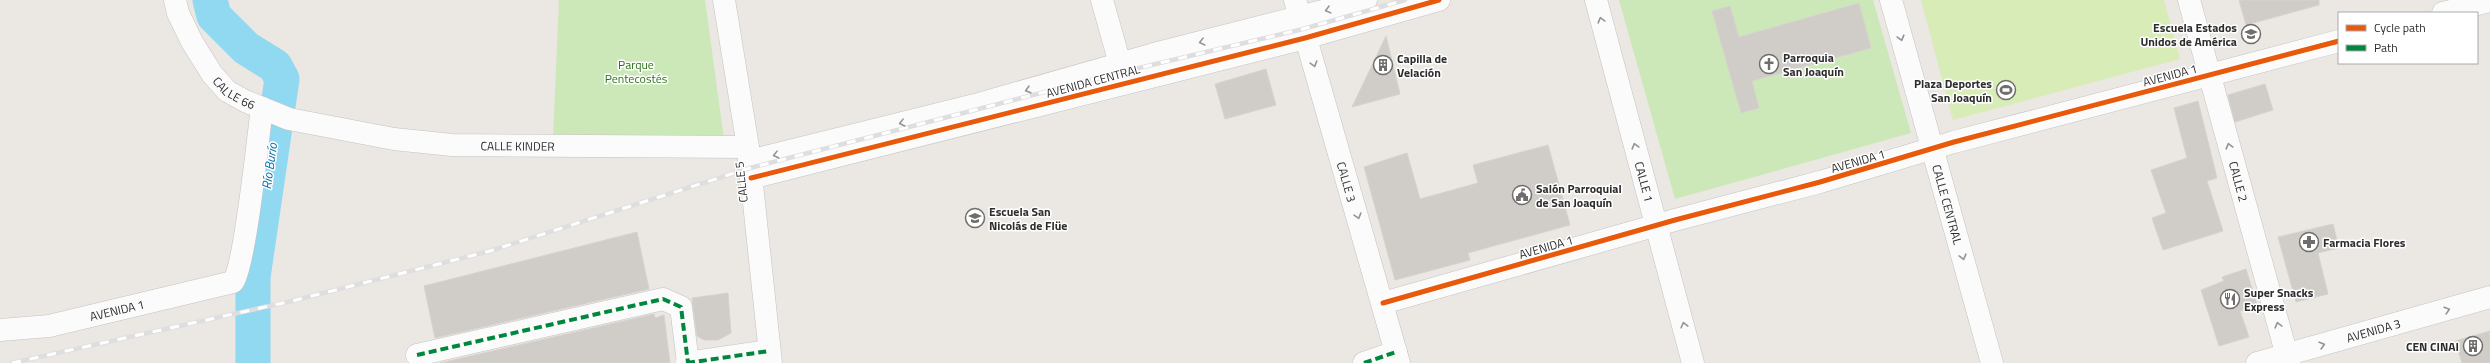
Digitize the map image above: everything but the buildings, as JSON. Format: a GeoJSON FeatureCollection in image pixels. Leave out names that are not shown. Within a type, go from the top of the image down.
{"type":"FeatureCollection","features":[{"type":"Feature","properties":{"kind":"street","name":"CALLE 66"},"geometry":{"type":"LineString","coordinates":[[175,0],[178,13],[192,42],[212,74],[227,91],[262,108],[242,250],[237,277],[233,282]]}},
{"type":"Feature","properties":{"kind":"street","name":"CALLE 5"},"geometry":{"type":"LineString","coordinates":[[724,0],[749,162],[770,357]]}},
{"type":"Feature","properties":{"kind":"street"},"geometry":{"type":"LineString","coordinates":[[1102,0],[1122,73]]}},
{"type":"Feature","properties":{"kind":"street","name":"AVENIDA CENTRAL"},"geometry":{"type":"LineString","coordinates":[[749,162],[975,105],[1122,73],[1300,18],[1366,0]]}},
{"type":"Feature","properties":{"kind":"street","name":"AVENIDA CENTRAL"},"geometry":{"type":"LineString","coordinates":[[1300,18],[1439,0]]}},
{"type":"Feature","properties":{"kind":"street","name":"CALLE 1"},"geometry":{"type":"LineString","coordinates":[[1596,0],[1658,226],[1693,363]]}},
{"type":"Feature","properties":{"kind":"street","name":"CALLE CENTRAL"},"geometry":{"type":"LineString","coordinates":[[1891,0],[1931,150],[1939,169],[1992,363]]}},
{"type":"Feature","properties":{"kind":"street","name":"CALLE 2"},"geometry":{"type":"LineString","coordinates":[[2189,0],[2288,359]]}},
{"type":"Feature","properties":{"kind":"street"},"geometry":{"type":"LineString","coordinates":[[2448,12],[2490,1]]}},
{"type":"Feature","properties":{"kind":"street","name":"CALLE 3"},"geometry":{"type":"LineString","coordinates":[[1300,18],[1383,303],[1397,357]]}},
{"type":"Feature","properties":{"kind":"street","name":"AVENIDA 1"},"geometry":{"type":"LineString","coordinates":[[1383,303],[1931,150],[2338,41]]}},
{"type":"Feature","properties":{"kind":"street","name":"CALLE KINDER"},"geometry":{"type":"LineString","coordinates":[[262,108],[289,119],[394,139],[452,145],[749,162]]}},
{"type":"Feature","properties":{"kind":"street","name":"AVENIDA 1"},"geometry":{"type":"LineString","coordinates":[[0,330],[48,326],[233,282]]}},
{"type":"Feature","properties":{"kind":"street"},"geometry":{"type":"LineString","coordinates":[[417,355],[663,298],[681,307],[687,363],[770,357]]}},
{"type":"Feature","properties":{"kind":"street","name":"AVENIDA 3"},"geometry":{"type":"LineString","coordinates":[[2257,363],[2288,359],[2490,298]]}},
{"type":"Feature","properties":{"kind":"street"},"geometry":{"type":"LineString","coordinates":[[1364,363],[1397,357]]}},
{"type":"Feature","properties":{"kind":"green space","name":"Parque Pentecostés"},"geometry":{"type":"Polygon","coordinates":[[[559,0],[705,0],[725,147],[553,138],[559,0]]]}},
{"type":"Feature","properties":{"kind":"green space"},"geometry":{"type":"Polygon","coordinates":[[[1619,0],[1873,0],[1911,133],[1675,199],[1619,0]],[[1858,3],[1739,37],[1730,7],[1713,11],[1741,113],[1759,108],[1752,81],[1871,47],[1858,3]]]}},
{"type":"Feature","properties":{"kind":"green space","name":"Plaza Deportes San Joaquín"},"geometry":{"type":"Polygon","coordinates":[[[1921,0],[2164,0],[2180,59],[1953,120],[1921,0]]]}},
{"type":"Feature","properties":{"kind":"waterway","name":"Río Burío"},"geometry":{"type":"LineString","coordinates":[[210,0],[214,16],[246,48],[275,66],[282,79],[253,277],[253,363]]}},
{"type":"Feature","properties":{"kind":"railway"},"geometry":{"type":"LineString","coordinates":[[12,363],[292,301],[490,251],[750,168],[1122,72],[1303,29],[1405,0]]}},
{"type":"Feature","properties":{"kind":"marked path"},"geometry":{"type":"LineString","coordinates":[[417,355],[663,299],[681,307],[688,363]]}},
{"type":"Feature","properties":{"kind":"marked path"},"geometry":{"type":"LineString","coordinates":[[687,363],[769,351]]}},
{"type":"Feature","properties":{"kind":"marked path"},"geometry":{"type":"LineString","coordinates":[[1364,363],[1396,352]]}},
{"type":"Feature","properties":{"kind":"cycle path"},"geometry":{"type":"LineString","coordinates":[[751,178],[1305,38],[1439,0]]}},
{"type":"Feature","properties":{"kind":"cycle path"},"geometry":{"type":"LineString","coordinates":[[1383,303],[1675,220],[1820,182],[1954,142],[2338,41]]}},
{"type":"Feature","properties":{"kind":"place","name":"Escuela Estados Unidos de América"},"geometry":{"type":"Point","coordinates":[2251,34]}},
{"type":"Feature","properties":{"kind":"place","name":"Parroquia San Joaquín"},"geometry":{"type":"Point","coordinates":[1769,64]}},
{"type":"Feature","properties":{"kind":"place","name":"Capilla de Velación"},"geometry":{"type":"Point","coordinates":[1383,65]}},
{"type":"Feature","properties":{"kind":"place","name":"Plaza Deportes San Joaquín"},"geometry":{"type":"Point","coordinates":[2006,90]}},
{"type":"Feature","properties":{"kind":"place","name":"Salón Parroquial de San Joaquín"},"geometry":{"type":"Point","coordinates":[1522,195]}},
{"type":"Feature","properties":{"kind":"place","name":"Escuela San Nicolás de Flüe"},"geometry":{"type":"Point","coordinates":[975,218]}},
{"type":"Feature","properties":{"kind":"place","name":"Farmacia Flores"},"geometry":{"type":"Point","coordinates":[2309,242]}},
{"type":"Feature","properties":{"kind":"place","name":"Super Snacks Express"},"geometry":{"type":"Point","coordinates":[2230,299]}},
{"type":"Feature","properties":{"kind":"place","name":"CEN CINAI"},"geometry":{"type":"Point","coordinates":[2473,346]}}]}
